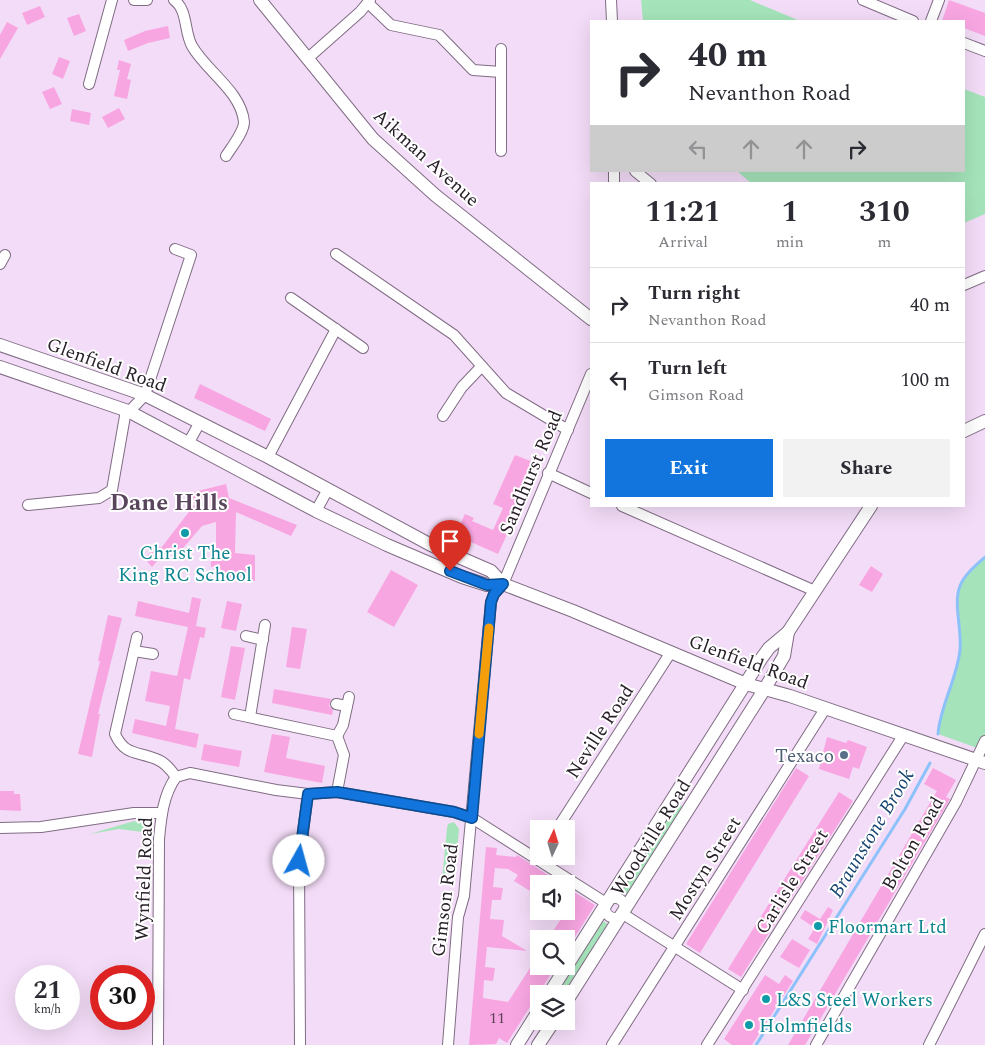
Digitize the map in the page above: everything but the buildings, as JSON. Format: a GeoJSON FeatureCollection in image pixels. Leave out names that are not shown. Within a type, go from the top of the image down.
{"type":"FeatureCollection","features":[{"type":"Feature","properties":{"kind":"street"},"geometry":{"type":"LineString","coordinates":[[89,84],[112,0]]}},
{"type":"Feature","properties":{"kind":"street"},"geometry":{"type":"LineString","coordinates":[[134,0],[147,0]]}},
{"type":"Feature","properties":{"kind":"street"},"geometry":{"type":"LineString","coordinates":[[174,0],[184,14],[185,30],[192,47],[241,107],[244,124],[226,156]]}},
{"type":"Feature","properties":{"kind":"street","name":"Aikman Avenue"},"geometry":{"type":"LineString","coordinates":[[260,0],[373,139],[435,195],[590,318]]}},
{"type":"Feature","properties":{"kind":"street"},"geometry":{"type":"LineString","coordinates":[[611,0],[612,20]]}},
{"type":"Feature","properties":{"kind":"street"},"geometry":{"type":"LineString","coordinates":[[863,0],[911,20]]}},
{"type":"Feature","properties":{"kind":"street"},"geometry":{"type":"LineString","coordinates":[[931,20],[940,0]]}},
{"type":"Feature","properties":{"kind":"street"},"geometry":{"type":"LineString","coordinates":[[307,59],[369,2],[391,25],[439,36],[474,70],[501,72]]}},
{"type":"Feature","properties":{"kind":"street"},"geometry":{"type":"LineString","coordinates":[[965,43],[985,51]]}},
{"type":"Feature","properties":{"kind":"street"},"geometry":{"type":"LineString","coordinates":[[501,49],[501,151]]}},
{"type":"Feature","properties":{"kind":"street"},"geometry":{"type":"LineString","coordinates":[[636,172],[649,182]]}},
{"type":"Feature","properties":{"kind":"street"},"geometry":{"type":"LineString","coordinates":[[28,506],[98,498],[106,495],[115,482],[125,416],[145,395],[191,255],[175,249]]}},
{"type":"Feature","properties":{"kind":"street"},"geometry":{"type":"LineString","coordinates":[[336,254],[447,329],[506,393],[568,430]]}},
{"type":"Feature","properties":{"kind":"street"},"geometry":{"type":"LineString","coordinates":[[965,285],[985,276]]}},
{"type":"Feature","properties":{"kind":"street"},"geometry":{"type":"LineString","coordinates":[[291,298],[363,348]]}},
{"type":"Feature","properties":{"kind":"street"},"geometry":{"type":"LineString","coordinates":[[268,457],[336,329]]}},
{"type":"Feature","properties":{"kind":"street","name":"Glenfield Road"},"geometry":{"type":"LineString","coordinates":[[0,345],[145,395],[268,457],[327,491],[431,545],[491,571],[503,584],[746,684],[981,762]]}},
{"type":"Feature","properties":{"kind":"street","name":"Glenfield Road"},"geometry":{"type":"LineString","coordinates":[[0,367],[128,411],[316,511],[387,546],[462,577],[487,585],[503,584]]}},
{"type":"Feature","properties":{"kind":"street"},"geometry":{"type":"LineString","coordinates":[[443,416],[462,387],[480,367]]}},
{"type":"Feature","properties":{"kind":"street","name":"Sandhurst Road"},"geometry":{"type":"LineString","coordinates":[[503,584],[590,376]]}},
{"type":"Feature","properties":{"kind":"street"},"geometry":{"type":"LineString","coordinates":[[965,430],[985,420]]}},
{"type":"Feature","properties":{"kind":"street"},"geometry":{"type":"LineString","coordinates":[[189,442],[200,422]]}},
{"type":"Feature","properties":{"kind":"street"},"geometry":{"type":"LineString","coordinates":[[548,474],[590,492]]}},
{"type":"Feature","properties":{"kind":"street"},"geometry":{"type":"LineString","coordinates":[[316,511],[327,491]]}},
{"type":"Feature","properties":{"kind":"street"},"geometry":{"type":"LineString","coordinates":[[624,507],[815,592]]}},
{"type":"Feature","properties":{"kind":"street"},"geometry":{"type":"LineString","coordinates":[[788,632],[868,507]]}},
{"type":"Feature","properties":{"kind":"street","name":"Gimson Road"},"geometry":{"type":"LineString","coordinates":[[448,1045],[458,916],[464,896],[491,602],[494,594],[503,584]]}},
{"type":"Feature","properties":{"kind":"street"},"geometry":{"type":"LineString","coordinates":[[250,718],[265,625]]}},
{"type":"Feature","properties":{"kind":"street","name":"Woodville Road"},"geometry":{"type":"LineString","coordinates":[[555,985],[769,648],[788,632]]}},
{"type":"Feature","properties":{"kind":"street","name":"Woodville Road"},"geometry":{"type":"LineString","coordinates":[[575,988],[764,690],[784,656],[788,632]]}},
{"type":"Feature","properties":{"kind":"street"},"geometry":{"type":"LineString","coordinates":[[246,636],[263,640]]}},
{"type":"Feature","properties":{"kind":"street"},"geometry":{"type":"LineString","coordinates":[[137,637],[115,734],[119,744],[131,753],[157,759],[167,766],[176,777],[190,773],[276,790],[308,794],[337,792],[454,812],[472,818],[530,853]]}},
{"type":"Feature","properties":{"kind":"street"},"geometry":{"type":"LineString","coordinates":[[134,651],[153,654]]}},
{"type":"Feature","properties":{"kind":"street","name":"Neville Road"},"geometry":{"type":"LineString","coordinates":[[563,820],[671,652]]}},
{"type":"Feature","properties":{"kind":"street"},"geometry":{"type":"LineString","coordinates":[[336,704],[348,702],[343,725],[337,736],[344,755],[337,792]]}},
{"type":"Feature","properties":{"kind":"street","name":"Mostyn Street"},"geometry":{"type":"LineString","coordinates":[[612,1045],[825,709]]}},
{"type":"Feature","properties":{"kind":"street"},"geometry":{"type":"LineString","coordinates":[[234,714],[337,736]]}},
{"type":"Feature","properties":{"kind":"street","name":"Carlisle Street"},"geometry":{"type":"LineString","coordinates":[[707,1045],[903,736]]}},
{"type":"Feature","properties":{"kind":"street","name":"Bolton Road"},"geometry":{"type":"LineString","coordinates":[[816,1045],[981,762],[985,741]]}},
{"type":"Feature","properties":{"kind":"street","name":"Wynfield Road"},"geometry":{"type":"LineString","coordinates":[[158,1045],[159,839],[162,813],[171,785],[176,777]]}},
{"type":"Feature","properties":{"kind":"street"},"geometry":{"type":"LineString","coordinates":[[677,793],[693,804]]}},
{"type":"Feature","properties":{"kind":"street"},"geometry":{"type":"LineString","coordinates":[[300,1045],[299,861],[308,794]]}},
{"type":"Feature","properties":{"kind":"street"},"geometry":{"type":"LineString","coordinates":[[0,828],[41,827],[134,812],[162,813]]}},
{"type":"Feature","properties":{"kind":"street"},"geometry":{"type":"LineString","coordinates":[[550,865],[606,902]]}},
{"type":"Feature","properties":{"kind":"street"},"geometry":{"type":"LineString","coordinates":[[611,898],[621,900],[625,905],[623,914],[617,918],[608,916],[604,909],[606,902],[611,898]]}},
{"type":"Feature","properties":{"kind":"street"},"geometry":{"type":"LineString","coordinates":[[623,914],[743,990]]}},
{"type":"Feature","properties":{"kind":"street"},"geometry":{"type":"LineString","coordinates":[[929,1045],[985,934]]}},
{"type":"Feature","properties":{"kind":"street"},"geometry":{"type":"LineString","coordinates":[[517,1045],[530,1024]]}},
{"type":"Feature","properties":{"kind":"street"},"geometry":{"type":"LineString","coordinates":[[538,1045],[548,1030]]}},
{"type":"Feature","properties":{"kind":"green space"},"geometry":{"type":"Polygon","coordinates":[[[641,0],[750,0],[798,20],[643,20],[641,0]]]}},
{"type":"Feature","properties":{"kind":"green space"},"geometry":{"type":"Polygon","coordinates":[[[965,89],[985,97],[985,214],[965,223],[965,182],[750,182],[738,172],[965,172],[965,89]]]}},
{"type":"Feature","properties":{"kind":"green space"},"geometry":{"type":"Polygon","coordinates":[[[985,557],[985,736],[980,749],[938,734],[939,724],[960,654],[958,593],[964,578],[985,557]]]}},
{"type":"Feature","properties":{"kind":"green space"},"geometry":{"type":"Polygon","coordinates":[[[677,803],[685,808],[630,896],[622,891],[677,803]]]}},
{"type":"Feature","properties":{"kind":"green space"},"geometry":{"type":"Polygon","coordinates":[[[134,821],[145,823],[151,833],[119,829],[90,834],[134,821]]]}},
{"type":"Feature","properties":{"kind":"green space"},"geometry":{"type":"Polygon","coordinates":[[[454,822],[459,829],[454,885],[445,884],[442,880],[447,828],[448,824],[454,822]]]}},
{"type":"Feature","properties":{"kind":"green space"},"geometry":{"type":"Polygon","coordinates":[[[603,921],[611,926],[572,985],[562,985],[568,975],[575,975],[575,964],[603,921]]]}},
{"type":"Feature","properties":{"kind":"waterway","name":"Braunstone Brook"},"geometry":{"type":"LineString","coordinates":[[938,734],[939,724],[956,671],[960,650],[957,608],[958,593],[964,578],[985,557]]}},
{"type":"Feature","properties":{"kind":"waterway","name":"Braunstone Brook"},"geometry":{"type":"LineString","coordinates":[[756,1045],[905,809],[930,763]]}},
{"type":"Feature","properties":{"kind":"slow traffic"},"geometry":{"type":"LineString","coordinates":[[479,734],[489,628]]}},
{"type":"Feature","properties":{"kind":"place","name":"Christ The King RC School"},"geometry":{"type":"Point","coordinates":[185,533]}},
{"type":"Feature","properties":{"kind":"place","name":"Texaco"},"geometry":{"type":"Point","coordinates":[844,755]}},
{"type":"Feature","properties":{"kind":"place","name":"Floormart Ltd"},"geometry":{"type":"Point","coordinates":[818,926]}},
{"type":"Feature","properties":{"kind":"place","name":"L&S Steel Workers"},"geometry":{"type":"Point","coordinates":[766,999]}},
{"type":"Feature","properties":{"kind":"place","name":"Holmfields"},"geometry":{"type":"Point","coordinates":[749,1025]}},
{"type":"Feature","properties":{"kind":"district","name":"Dane Hills"},"geometry":{"type":"Point","coordinates":[169,502]}},
{"type":"Feature","properties":{"kind":"route"},"geometry":{"type":"LineString","coordinates":[[299,861],[308,794],[337,792],[454,812],[472,818],[491,602],[494,594],[503,584],[487,585],[450,571]]}}]}
